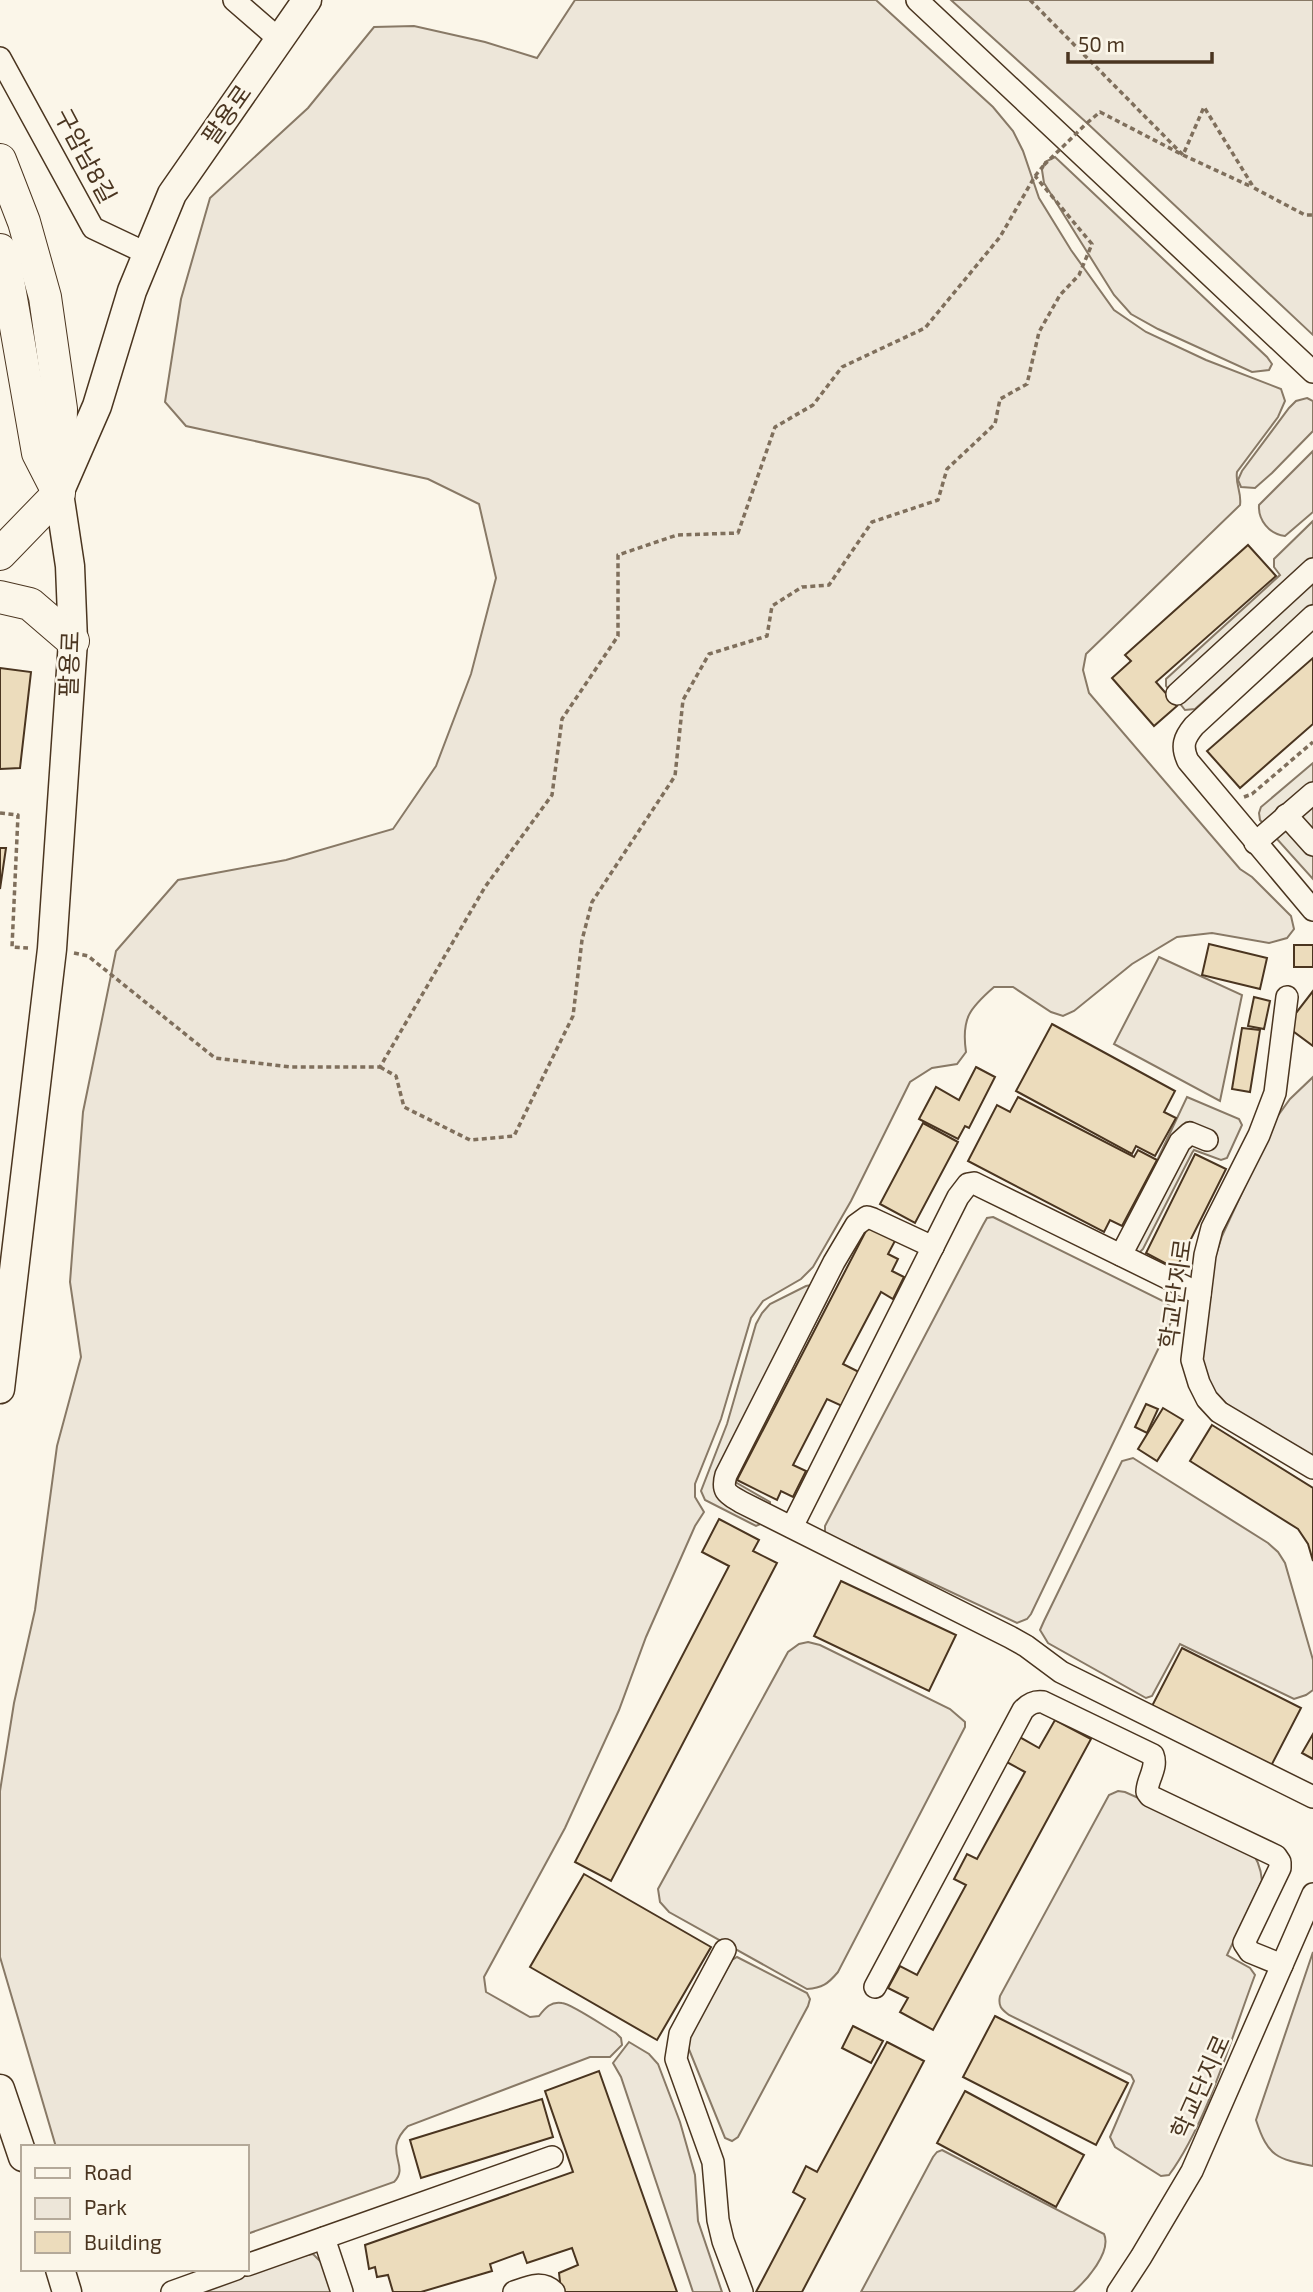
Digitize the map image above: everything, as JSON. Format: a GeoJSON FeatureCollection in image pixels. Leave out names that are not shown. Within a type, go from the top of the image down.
{"type":"FeatureCollection","features":[{"type":"Feature","properties":{"kind":"highway"},"geometry":{"type":"LineString","coordinates":[[0,160],[24,222],[46,297],[61,409],[59,494],[0,554]]}},
{"type":"Feature","properties":{"kind":"highway"},"geometry":{"type":"LineString","coordinates":[[0,250],[4,258],[38,453],[59,494]]}},
{"type":"Feature","properties":{"kind":"highway"},"geometry":{"type":"LineString","coordinates":[[0,597],[30,604],[73,641]]}},
{"type":"Feature","properties":{"kind":"main road","name":"팔용로"},"geometry":{"type":"LineString","coordinates":[[0,1389],[4,1312],[52,949],[73,641],[70,566],[59,494],[97,406],[132,291],[172,194],[307,0]]}},
{"type":"Feature","properties":{"kind":"main road"},"geometry":{"type":"LineString","coordinates":[[0,2089],[21,2151]]}},
{"type":"Feature","properties":{"kind":"main road"},"geometry":{"type":"LineString","coordinates":[[61,2271],[67,2292]]}},
{"type":"Feature","properties":{"kind":"street"},"geometry":{"type":"LineString","coordinates":[[234,0],[279,40]]}},
{"type":"Feature","properties":{"kind":"street"},"geometry":{"type":"LineString","coordinates":[[917,0],[1313,372]]}},
{"type":"Feature","properties":{"kind":"street","name":"구암남8길"},"geometry":{"type":"LineString","coordinates":[[0,58],[93,228],[148,254]]}},
{"type":"Feature","properties":{"kind":"street"},"geometry":{"type":"LineString","coordinates":[[1177,694],[1313,569]]}},
{"type":"Feature","properties":{"kind":"street"},"geometry":{"type":"LineString","coordinates":[[1313,616],[1194,726],[1183,742],[1188,761],[1313,910]]}},
{"type":"Feature","properties":{"kind":"street"},"geometry":{"type":"LineString","coordinates":[[1255,843],[1313,793]]}},
{"type":"Feature","properties":{"kind":"street"},"geometry":{"type":"LineString","coordinates":[[1286,816],[1313,845]]}},
{"type":"Feature","properties":{"kind":"street","name":"학교단지로"},"geometry":{"type":"LineString","coordinates":[[1287,996],[1275,1093],[1259,1135],[1212,1228],[1199,1294],[1192,1360],[1207,1399],[1225,1416],[1313,1468]]}},
{"type":"Feature","properties":{"kind":"street"},"geometry":{"type":"LineString","coordinates":[[1121,1255],[1180,1142],[1190,1133],[1207,1140]]}},
{"type":"Feature","properties":{"kind":"street"},"geometry":{"type":"LineString","coordinates":[[792,1527],[933,1247],[968,1184],[974,1184],[1199,1294]]}},
{"type":"Feature","properties":{"kind":"street"},"geometry":{"type":"LineString","coordinates":[[933,1247],[867,1217],[856,1225],[834,1262],[726,1475],[723,1485],[726,1491],[1010,1637],[1061,1672],[1313,1797]]}},
{"type":"Feature","properties":{"kind":"street"},"geometry":{"type":"LineString","coordinates":[[875,1987],[1023,1710],[1030,1703],[1038,1701],[1153,1755],[1155,1764],[1147,1785],[1150,1796],[1276,1856],[1280,1868],[1244,1943],[1250,1952],[1282,1965]]}},
{"type":"Feature","properties":{"kind":"street","name":"학교단지로"},"geometry":{"type":"LineString","coordinates":[[1118,2292],[1192,2171],[1313,1894]]}},
{"type":"Feature","properties":{"kind":"street"},"geometry":{"type":"LineString","coordinates":[[725,1950],[680,2034],[676,2059],[713,2162],[718,2220],[742,2292]]}},
{"type":"Feature","properties":{"kind":"street"},"geometry":{"type":"LineString","coordinates":[[248,2265],[552,2157]]}},
{"type":"Feature","properties":{"kind":"street"},"geometry":{"type":"LineString","coordinates":[[324,2238],[342,2292]]}},
{"type":"Feature","properties":{"kind":"street"},"geometry":{"type":"LineString","coordinates":[[172,2292],[230,2271]]}},
{"type":"Feature","properties":{"kind":"street"},"geometry":{"type":"LineString","coordinates":[[514,2292],[541,2284],[547,2285],[554,2292]]}},
{"type":"Feature","properties":{"kind":"path"},"geometry":{"type":"LineString","coordinates":[[1030,0],[1183,155]]}},
{"type":"Feature","properties":{"kind":"path"},"geometry":{"type":"LineString","coordinates":[[1183,155],[1204,107],[1254,188]]}},
{"type":"Feature","properties":{"kind":"path"},"geometry":{"type":"LineString","coordinates":[[380,1067],[485,887],[552,795],[562,719],[618,636],[618,555],[677,535],[738,533],[775,427],[813,405],[842,367],[925,328],[1000,237],[1035,176],[1087,123],[1100,113],[1305,215],[1313,215]]}},
{"type":"Feature","properties":{"kind":"path"},"geometry":{"type":"LineString","coordinates":[[0,813],[18,815],[12,947],[52,949],[88,956],[215,1058],[291,1067],[380,1067],[396,1076],[404,1107],[470,1140],[514,1136],[573,1016],[582,940],[592,902],[675,776],[683,700],[709,654],[767,636],[772,606],[802,587],[829,585],[872,522],[938,499],[947,469],[995,424],[1000,399],[1027,384],[1039,332],[1060,295],[1079,275],[1092,244],[1035,176]]}},
{"type":"Feature","properties":{"kind":"path"},"geometry":{"type":"LineString","coordinates":[[1237,794],[1246,797],[1252,794],[1313,741]]}},
{"type":"Feature","properties":{"kind":"green space"},"geometry":{"type":"Polygon","coordinates":[[[575,0],[876,0],[993,107],[1013,131],[1039,198],[1071,250],[1114,310],[1146,332],[1206,360],[1281,389],[1285,401],[1278,417],[1237,472],[1240,505],[1086,654],[1083,670],[1089,693],[1240,869],[1252,877],[1291,916],[1294,929],[1287,938],[1269,943],[1212,933],[1177,937],[1132,964],[1074,1011],[1063,1016],[1051,1012],[1013,987],[994,987],[969,1015],[965,1030],[966,1052],[957,1064],[932,1068],[910,1082],[851,1201],[813,1267],[801,1279],[763,1301],[751,1318],[721,1419],[695,1484],[695,1497],[704,1512],[695,1526],[646,1637],[619,1710],[565,1828],[484,1977],[486,1992],[530,2017],[539,2016],[551,2004],[567,2004],[616,2033],[621,2038],[622,2045],[610,2057],[590,2057],[408,2126],[397,2143],[400,2170],[394,2182],[248,2234],[248,2145],[55,2145],[0,1957],[0,1791],[14,1703],[35,1610],[57,1446],[81,1357],[70,1282],[83,1112],[116,951],[178,880],[286,860],[393,829],[436,766],[471,674],[496,578],[479,504],[428,479],[186,426],[165,402],[181,299],[210,198],[308,108],[374,27],[414,26],[485,42],[537,58],[575,0]]]}},
{"type":"Feature","properties":{"kind":"green space"},"geometry":{"type":"Polygon","coordinates":[[[951,0],[1313,0],[1313,335],[1087,123],[951,0]]]}},
{"type":"Feature","properties":{"kind":"green space"},"geometry":{"type":"Polygon","coordinates":[[[1055,157],[1267,357],[1272,364],[1269,370],[1252,372],[1131,314],[1114,295],[1044,183],[1042,170],[1045,162],[1055,157]]]}},
{"type":"Feature","properties":{"kind":"green space"},"geometry":{"type":"Polygon","coordinates":[[[1307,398],[1313,401],[1313,431],[1255,488],[1241,487],[1238,480],[1242,471],[1289,408],[1296,401],[1307,398]]]}},
{"type":"Feature","properties":{"kind":"green space"},"geometry":{"type":"Polygon","coordinates":[[[1313,451],[1313,512],[1285,536],[1279,535],[1263,521],[1259,505],[1313,451]]]}},
{"type":"Feature","properties":{"kind":"green space"},"geometry":{"type":"Polygon","coordinates":[[[1159,957],[1242,995],[1220,1101],[1114,1044],[1159,957]]]}},
{"type":"Feature","properties":{"kind":"green space"},"geometry":{"type":"Polygon","coordinates":[[[1313,1077],[1313,1456],[1238,1413],[1218,1397],[1207,1381],[1201,1361],[1215,1258],[1222,1236],[1277,1117],[1290,1099],[1313,1077]]]}},
{"type":"Feature","properties":{"kind":"green space"},"geometry":{"type":"Polygon","coordinates":[[[993,1217],[1167,1303],[1174,1316],[1031,1614],[1017,1623],[825,1533],[825,1526],[983,1225],[987,1218],[993,1217]]]}},
{"type":"Feature","properties":{"kind":"green space"},"geometry":{"type":"Polygon","coordinates":[[[1133,1458],[1268,1543],[1278,1552],[1285,1563],[1313,1660],[1313,1690],[1294,1699],[1180,1644],[1152,1696],[1146,1698],[1048,1643],[1040,1630],[1044,1621],[1122,1461],[1133,1458]]]}},
{"type":"Feature","properties":{"kind":"green space"},"geometry":{"type":"Polygon","coordinates":[[[808,1642],[820,1645],[950,1709],[965,1722],[965,1727],[838,1972],[824,1985],[807,1989],[669,1912],[660,1902],[658,1889],[788,1652],[799,1644],[808,1642]]]}},
{"type":"Feature","properties":{"kind":"green space"},"geometry":{"type":"Polygon","coordinates":[[[1118,1791],[1248,1847],[1260,1867],[1262,1881],[1227,1955],[1250,1968],[1255,1975],[1207,2105],[1183,2154],[1169,2175],[1161,2176],[1115,2147],[1110,2137],[1134,2081],[1131,2075],[1009,2015],[999,2002],[1109,1795],[1118,1791]]]}},
{"type":"Feature","properties":{"kind":"green space"},"geometry":{"type":"Polygon","coordinates":[[[1313,1952],[1313,2166],[1275,2154],[1265,2142],[1256,2120],[1313,1952]]]}},
{"type":"Feature","properties":{"kind":"green space"},"geometry":{"type":"Polygon","coordinates":[[[629,2042],[649,2054],[658,2064],[680,2122],[695,2175],[698,2221],[722,2292],[693,2292],[621,2077],[613,2063],[629,2042]]]}},
{"type":"Feature","properties":{"kind":"green space"},"geometry":{"type":"Polygon","coordinates":[[[942,2150],[1104,2234],[1101,2257],[1073,2292],[861,2292],[933,2157],[942,2150]]]}},
{"type":"Feature","properties":{"kind":"green space"},"geometry":{"type":"Polygon","coordinates":[[[313,2254],[324,2265],[333,2292],[196,2292],[303,2256],[313,2254]]]}},
{"type":"Feature","properties":{"kind":"shaded area"},"geometry":{"type":"Polygon","coordinates":[[[1313,521],[1313,604],[1195,709],[1185,710],[1166,686],[1166,679],[1280,575],[1274,567],[1274,559],[1313,521]]]}},
{"type":"Feature","properties":{"kind":"shaded area"},"geometry":{"type":"Polygon","coordinates":[[[1313,763],[1313,879],[1260,820],[1259,813],[1261,807],[1313,763]]]}},
{"type":"Feature","properties":{"kind":"shaded area"},"geometry":{"type":"Polygon","coordinates":[[[1187,1097],[1239,1119],[1242,1125],[1227,1158],[1221,1160],[1194,1150],[1143,1249],[1136,1252],[1120,1243],[1187,1097]]]}},
{"type":"Feature","properties":{"kind":"shaded area"},"geometry":{"type":"Polygon","coordinates":[[[811,1285],[827,1294],[827,1300],[734,1479],[770,1502],[763,1523],[756,1526],[705,1500],[701,1491],[727,1424],[756,1324],[770,1304],[811,1285]]]}},
{"type":"Feature","properties":{"kind":"shaded area"},"geometry":{"type":"Polygon","coordinates":[[[737,1957],[807,1993],[810,1999],[738,2137],[732,2141],[725,2138],[686,2042],[732,1960],[737,1957]]]}},
{"type":"Feature","properties":{"kind":"building"},"geometry":{"type":"Polygon","coordinates":[[[1248,545],[1276,576],[1156,682],[1177,706],[1154,726],[1112,678],[1131,661],[1125,655],[1248,545]]]}},
{"type":"Feature","properties":{"kind":"building"},"geometry":{"type":"Polygon","coordinates":[[[1313,658],[1313,724],[1240,788],[1207,751],[1313,658]]]}},
{"type":"Feature","properties":{"kind":"building"},"geometry":{"type":"Polygon","coordinates":[[[0,668],[31,672],[20,768],[0,769],[0,668]]]}},
{"type":"Feature","properties":{"kind":"building"},"geometry":{"type":"Polygon","coordinates":[[[0,848],[6,848],[0,889],[0,848]]]}},
{"type":"Feature","properties":{"kind":"building"},"geometry":{"type":"Polygon","coordinates":[[[1209,944],[1267,958],[1260,989],[1202,975],[1209,944]]]}},
{"type":"Feature","properties":{"kind":"building"},"geometry":{"type":"Polygon","coordinates":[[[1294,945],[1313,945],[1313,967],[1294,967],[1294,945]]]}},
{"type":"Feature","properties":{"kind":"building"},"geometry":{"type":"Polygon","coordinates":[[[1313,991],[1313,1046],[1286,1026],[1313,991]]]}},
{"type":"Feature","properties":{"kind":"building"},"geometry":{"type":"Polygon","coordinates":[[[1254,997],[1270,1001],[1264,1029],[1248,1026],[1254,997]]]}},
{"type":"Feature","properties":{"kind":"building"},"geometry":{"type":"Polygon","coordinates":[[[1052,1024],[1175,1091],[1164,1112],[1176,1118],[1155,1156],[1136,1146],[1132,1154],[1016,1091],[1052,1024]]]}},
{"type":"Feature","properties":{"kind":"building"},"geometry":{"type":"Polygon","coordinates":[[[1242,1028],[1260,1030],[1250,1092],[1232,1089],[1242,1028]]]}},
{"type":"Feature","properties":{"kind":"building"},"geometry":{"type":"Polygon","coordinates":[[[976,1067],[995,1077],[969,1128],[965,1126],[958,1139],[919,1119],[936,1087],[959,1100],[976,1067]]]}},
{"type":"Feature","properties":{"kind":"building"},"geometry":{"type":"Polygon","coordinates":[[[1018,1097],[1134,1157],[1138,1150],[1157,1160],[1122,1226],[1110,1220],[1104,1232],[968,1161],[997,1105],[1010,1112],[1018,1097]]]}},
{"type":"Feature","properties":{"kind":"building"},"geometry":{"type":"Polygon","coordinates":[[[923,1123],[958,1142],[915,1223],[880,1204],[923,1123]]]}},
{"type":"Feature","properties":{"kind":"building"},"geometry":{"type":"Polygon","coordinates":[[[1195,1154],[1226,1169],[1176,1269],[1146,1253],[1195,1154]]]}},
{"type":"Feature","properties":{"kind":"building"},"geometry":{"type":"Polygon","coordinates":[[[869,1225],[896,1239],[888,1254],[898,1259],[892,1271],[904,1277],[893,1299],[881,1292],[843,1364],[859,1372],[842,1406],[827,1399],[793,1465],[806,1471],[793,1497],[781,1491],[777,1500],[737,1480],[869,1225]]]}},
{"type":"Feature","properties":{"kind":"building"},"geometry":{"type":"Polygon","coordinates":[[[1146,1404],[1158,1409],[1147,1433],[1135,1427],[1146,1404]]]}},
{"type":"Feature","properties":{"kind":"building"},"geometry":{"type":"Polygon","coordinates":[[[1163,1408],[1183,1420],[1157,1461],[1138,1449],[1163,1408]]]}},
{"type":"Feature","properties":{"kind":"building"},"geometry":{"type":"Polygon","coordinates":[[[1212,1425],[1313,1488],[1313,1561],[1308,1544],[1298,1529],[1190,1461],[1212,1425]]]}},
{"type":"Feature","properties":{"kind":"building"},"geometry":{"type":"Polygon","coordinates":[[[719,1519],[759,1540],[753,1551],[777,1563],[611,1881],[575,1862],[729,1566],[702,1552],[719,1519]]]}},
{"type":"Feature","properties":{"kind":"building"},"geometry":{"type":"Polygon","coordinates":[[[841,1581],[956,1635],[929,1691],[814,1636],[841,1581]]]}},
{"type":"Feature","properties":{"kind":"building"},"geometry":{"type":"Polygon","coordinates":[[[1182,1648],[1301,1708],[1271,1766],[1152,1706],[1182,1648]]]}},
{"type":"Feature","properties":{"kind":"building"},"geometry":{"type":"Polygon","coordinates":[[[1055,1720],[1091,1739],[933,2030],[900,2012],[908,1998],[888,1988],[900,1966],[917,1975],[966,1885],[954,1879],[967,1854],[977,1859],[1025,1772],[1003,1760],[1016,1735],[1039,1748],[1055,1720]]]}},
{"type":"Feature","properties":{"kind":"building"},"geometry":{"type":"Polygon","coordinates":[[[1313,1734],[1313,1759],[1302,1753],[1313,1734]]]}},
{"type":"Feature","properties":{"kind":"building"},"geometry":{"type":"Polygon","coordinates":[[[584,1874],[711,1947],[657,2040],[530,1967],[584,1874]]]}},
{"type":"Feature","properties":{"kind":"building"},"geometry":{"type":"Polygon","coordinates":[[[995,2016],[1128,2083],[1096,2145],[963,2077],[995,2016]]]}},
{"type":"Feature","properties":{"kind":"building"},"geometry":{"type":"Polygon","coordinates":[[[853,2026],[883,2041],[871,2063],[842,2048],[853,2026]]]}},
{"type":"Feature","properties":{"kind":"building"},"geometry":{"type":"Polygon","coordinates":[[[887,2042],[924,2061],[802,2292],[756,2292],[805,2199],[793,2192],[806,2166],[817,2172],[887,2042]]]}},
{"type":"Feature","properties":{"kind":"building"},"geometry":{"type":"Polygon","coordinates":[[[599,2071],[677,2292],[556,2292],[561,2290],[559,2273],[578,2265],[572,2248],[527,2263],[523,2252],[490,2264],[492,2271],[421,2292],[393,2292],[388,2275],[377,2277],[375,2267],[369,2269],[365,2245],[573,2172],[545,2091],[599,2071]]]}},
{"type":"Feature","properties":{"kind":"building"},"geometry":{"type":"Polygon","coordinates":[[[965,2091],[1084,2155],[1056,2207],[937,2143],[965,2091]]]}},
{"type":"Feature","properties":{"kind":"building"},"geometry":{"type":"Polygon","coordinates":[[[542,2099],[553,2137],[421,2178],[410,2140],[542,2099]]]}}]}
